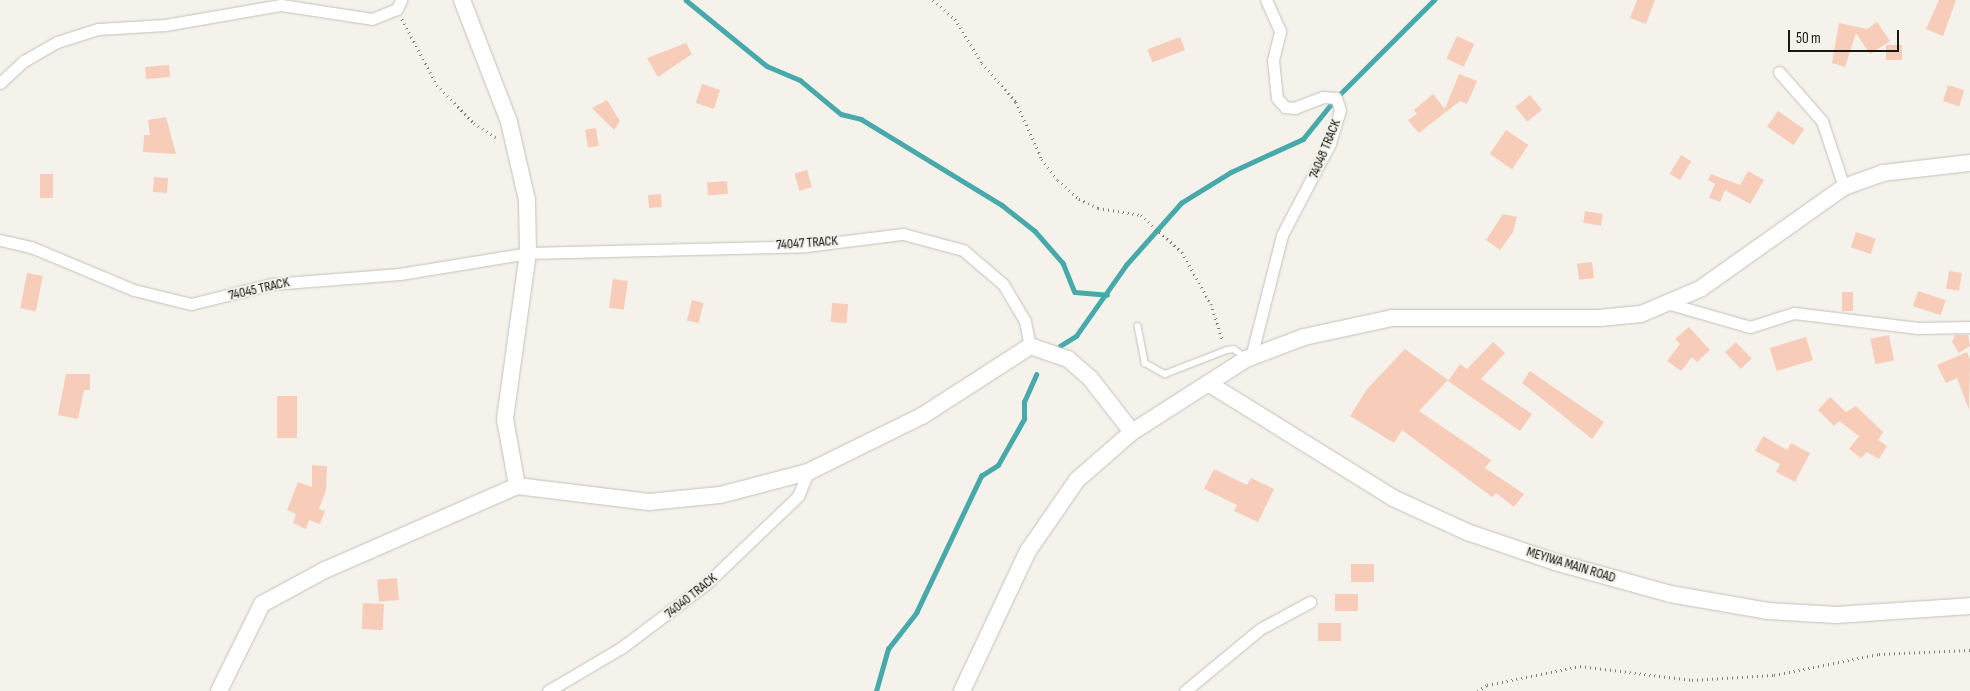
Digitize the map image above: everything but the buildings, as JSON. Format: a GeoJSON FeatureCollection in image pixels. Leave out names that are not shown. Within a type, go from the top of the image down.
{"type":"FeatureCollection","features":[{"type":"Feature","properties":{"kind":"street"},"geometry":{"type":"LineString","coordinates":[[462,0],[519,153],[527,200],[528,253],[512,347],[506,419],[517,486]]}},
{"type":"Feature","properties":{"kind":"street","name":"74048 TRACK"},"geometry":{"type":"LineString","coordinates":[[1249,358],[1282,236],[1330,143],[1340,110],[1336,98],[1323,97],[1295,108],[1285,107],[1277,98],[1273,60],[1280,31],[1266,0]]}},
{"type":"Feature","properties":{"kind":"street"},"geometry":{"type":"LineString","coordinates":[[0,83],[24,61],[57,42],[98,29],[165,25],[281,5],[372,19],[399,4]]}},
{"type":"Feature","properties":{"kind":"street"},"geometry":{"type":"LineString","coordinates":[[1779,72],[1822,121],[1844,187]]}},
{"type":"Feature","properties":{"kind":"street"},"geometry":{"type":"LineString","coordinates":[[962,691],[1028,551],[1052,512],[1102,454],[1132,432],[1211,385],[1249,358],[1312,335],[1392,318],[1599,318],[1640,314],[1670,304],[1700,289],[1844,187],[1883,173],[1970,163]]}},
{"type":"Feature","properties":{"kind":"street","name":"74047 TRACK"},"geometry":{"type":"LineString","coordinates":[[528,253],[806,246],[903,234],[932,239],[963,250],[1003,284],[1026,321],[1036,347]]}},
{"type":"Feature","properties":{"kind":"street","name":"74045 TRACK"},"geometry":{"type":"LineString","coordinates":[[0,240],[31,248],[134,290],[191,304],[280,282],[400,274],[528,253]]}},
{"type":"Feature","properties":{"kind":"street"},"geometry":{"type":"LineString","coordinates":[[1670,304],[1750,327],[1794,313],[1918,328],[1970,326]]}},
{"type":"Feature","properties":{"kind":"street"},"geometry":{"type":"LineString","coordinates":[[219,691],[262,604],[325,570],[517,486],[649,502],[720,496],[808,472],[922,416],[1036,347],[1068,359],[1090,378],[1132,432]]}},
{"type":"Feature","properties":{"kind":"street","name":"MEYIWA MAIN ROAD"},"geometry":{"type":"LineString","coordinates":[[1211,385],[1393,498],[1467,532],[1555,562],[1670,594],[1768,611],[1836,615],[1970,606]]}},
{"type":"Feature","properties":{"kind":"street","name":"74040 TRACK"},"geometry":{"type":"LineString","coordinates":[[548,691],[620,648],[705,585],[798,496],[808,472]]}},
{"type":"Feature","properties":{"kind":"street"},"geometry":{"type":"LineString","coordinates":[[1185,691],[1260,629],[1310,602]]}},
{"type":"Feature","properties":{"kind":"lane"},"geometry":{"type":"LineString","coordinates":[[1138,326],[1145,363],[1164,374],[1227,350],[1234,349],[1249,358]]}},
{"type":"Feature","properties":{"kind":"path"},"geometry":{"type":"LineString","coordinates":[[933,0],[955,19],[982,63],[1016,102],[1037,150],[1058,180],[1079,199],[1098,208],[1141,215],[1161,236],[1182,252],[1211,304],[1227,350]]}},
{"type":"Feature","properties":{"kind":"path"},"geometry":{"type":"LineString","coordinates":[[399,4],[437,85],[474,123],[519,153]]}},
{"type":"Feature","properties":{"kind":"path"},"geometry":{"type":"LineString","coordinates":[[1477,691],[1487,685],[1580,666],[1692,680],[1774,675],[1879,654],[1970,650]]}},
{"type":"Feature","properties":{"kind":"waterway"},"geometry":{"type":"LineString","coordinates":[[686,0],[767,66],[800,80],[841,114],[861,119],[1002,205],[1035,231],[1063,263],[1075,292],[1107,295]]}},
{"type":"Feature","properties":{"kind":"waterway"},"geometry":{"type":"LineString","coordinates":[[1060,346],[1076,336],[1126,265],[1181,203],[1231,172],[1303,139],[1336,98],[1434,0]]}},
{"type":"Feature","properties":{"kind":"waterway"},"geometry":{"type":"LineString","coordinates":[[876,691],[888,649],[916,613],[981,476],[998,465],[1024,419],[1024,402],[1036,375]]}}]}
